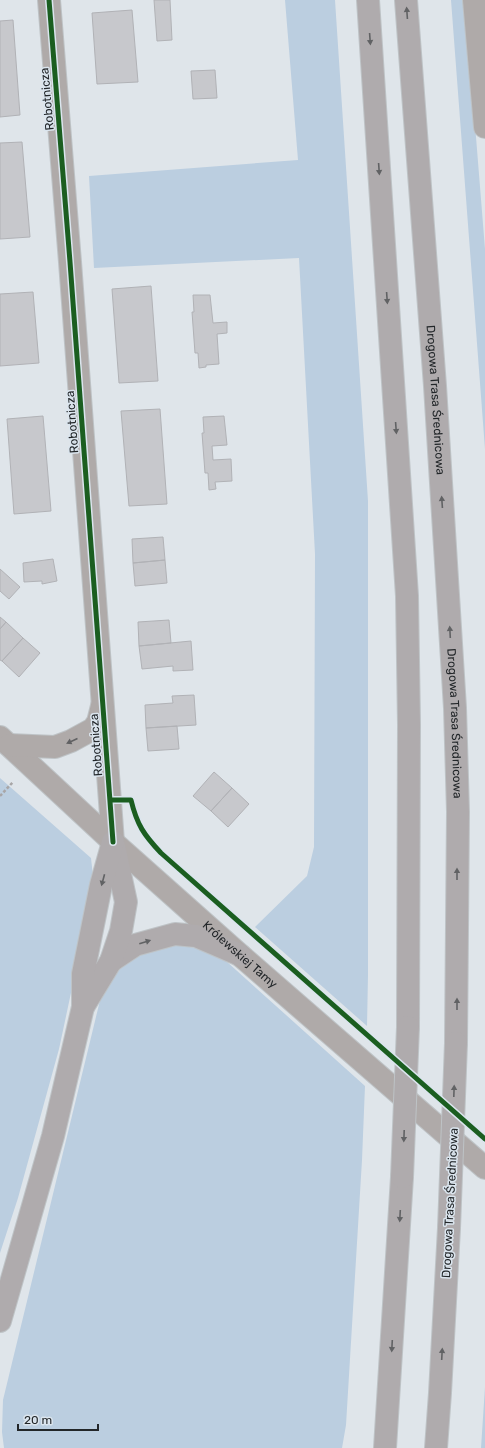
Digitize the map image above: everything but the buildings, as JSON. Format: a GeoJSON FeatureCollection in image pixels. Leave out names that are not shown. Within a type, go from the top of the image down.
{"type":"FeatureCollection","features":[{"type":"Feature","properties":{"kind":"main road"},"geometry":{"type":"LineString","coordinates":[[368,0],[407,596],[409,732],[408,1027],[402,1177],[385,1448]]}},
{"type":"Feature","properties":{"kind":"main road","name":"Drogowa Trasa Średnicowa"},"geometry":{"type":"LineString","coordinates":[[406,0],[434,378],[455,708],[458,812],[456,1043],[449,1228],[436,1448]]}},
{"type":"Feature","properties":{"kind":"main road"},"geometry":{"type":"LineString","coordinates":[[83,1007],[111,961],[121,931],[126,902],[113,842]]}},
{"type":"Feature","properties":{"kind":"main road"},"geometry":{"type":"LineString","coordinates":[[0,1321],[53,1136],[83,1007],[83,974],[101,885],[113,842]]}},
{"type":"Feature","properties":{"kind":"main road"},"geometry":{"type":"LineString","coordinates":[[111,961],[135,945],[175,934],[196,936],[240,955]]}},
{"type":"Feature","properties":{"kind":"main road"},"geometry":{"type":"LineString","coordinates":[[440,1393],[445,1448]]}},
{"type":"Feature","properties":{"kind":"main road"},"geometry":{"type":"LineString","coordinates":[[372,1448],[388,1413]]}},
{"type":"Feature","properties":{"kind":"street","name":"Robotnicza"},"geometry":{"type":"LineString","coordinates":[[49,0],[113,842]]}},
{"type":"Feature","properties":{"kind":"street"},"geometry":{"type":"LineString","coordinates":[[474,0],[485,127]]}},
{"type":"Feature","properties":{"kind":"street"},"geometry":{"type":"LineString","coordinates":[[4,741],[55,747],[71,741],[93,728],[98,722],[103,702]]}},
{"type":"Feature","properties":{"kind":"street","name":"Królewskiej Tamy"},"geometry":{"type":"LineString","coordinates":[[4,741],[113,842],[240,955],[485,1168]]}},
{"type":"Feature","properties":{"kind":"shaded area"},"geometry":{"type":"Polygon","coordinates":[[[285,0],[335,0],[368,501],[367,1026],[255,927],[307,876],[314,847],[315,554],[299,258],[94,268],[89,176],[298,160],[285,0]]]}},
{"type":"Feature","properties":{"kind":"shaded area"},"geometry":{"type":"Polygon","coordinates":[[[451,0],[465,0],[485,249],[485,449],[451,0]]]}},
{"type":"Feature","properties":{"kind":"shaded area"},"geometry":{"type":"Polygon","coordinates":[[[0,778],[91,858],[94,885],[59,1049],[18,1198],[0,1253],[0,778]]]}},
{"type":"Feature","properties":{"kind":"shaded area"},"geometry":{"type":"Polygon","coordinates":[[[155,944],[184,946],[212,951],[226,961],[365,1086],[346,1425],[342,1448],[4,1448],[2,1432],[3,1400],[103,988],[116,970],[155,944]]]}},
{"type":"Feature","properties":{"kind":"shaded area"},"geometry":{"type":"Polygon","coordinates":[[[485,1387],[485,1448],[481,1448],[485,1387]]]}},
{"type":"Feature","properties":{"kind":"cycle path"},"geometry":{"type":"LineString","coordinates":[[49,0],[113,842]]}},
{"type":"Feature","properties":{"kind":"cycle path"},"geometry":{"type":"LineString","coordinates":[[110,800],[131,800],[142,829],[161,853],[485,1139]]}}]}
